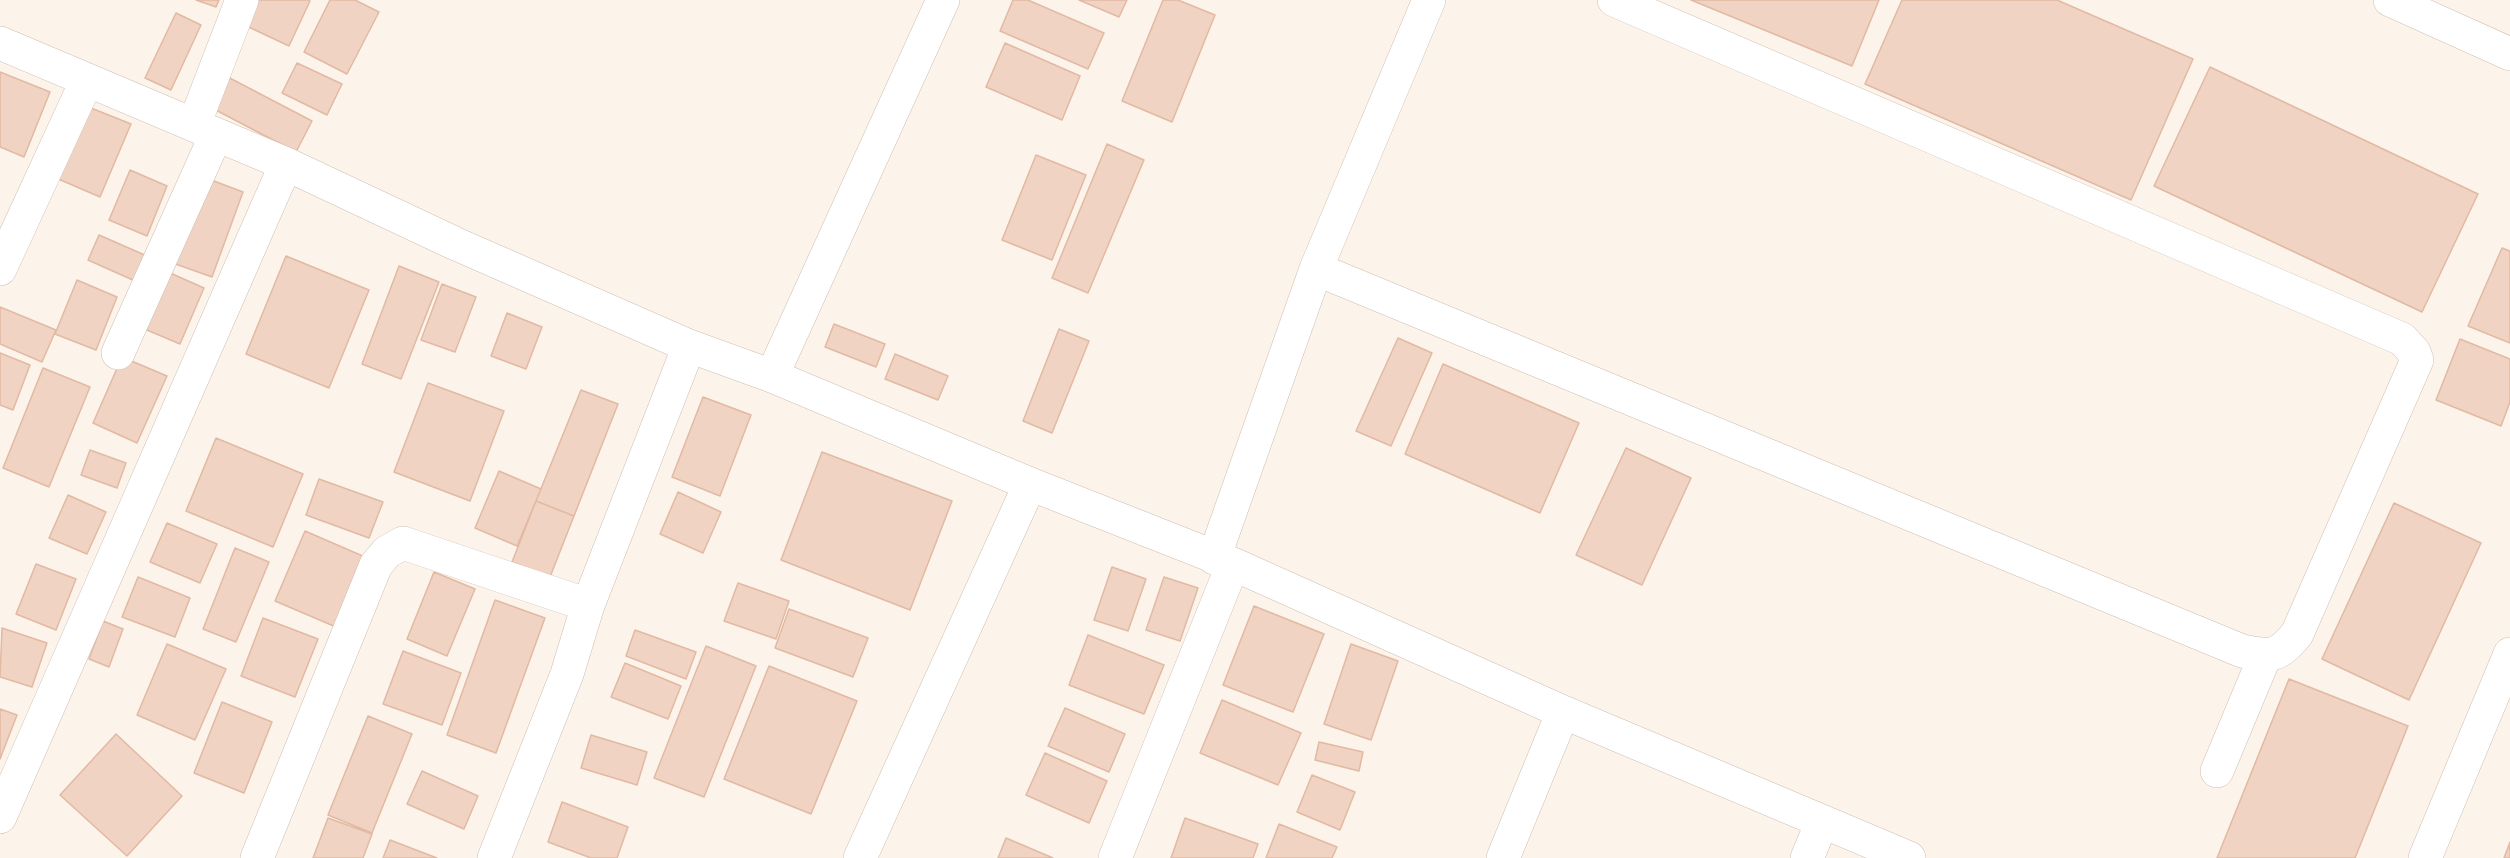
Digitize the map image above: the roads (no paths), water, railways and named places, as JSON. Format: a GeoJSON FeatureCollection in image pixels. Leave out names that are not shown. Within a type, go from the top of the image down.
{"type":"FeatureCollection","features":[{"type":"Feature","properties":{"kind":"street"},"geometry":{"type":"LineString","coordinates":[[118,353],[205,130],[242,0]]}},
{"type":"Feature","properties":{"kind":"street"},"geometry":{"type":"LineString","coordinates":[[772,376],[943,0]]}},
{"type":"Feature","properties":{"kind":"street"},"geometry":{"type":"LineString","coordinates":[[1116,858],[1223,561],[1316,269],[1429,0]]}},
{"type":"Feature","properties":{"kind":"street"},"geometry":{"type":"LineString","coordinates":[[1316,269],[2242,651],[2265,656],[2283,651],[2297,634],[2417,360],[2409,345],[2402,339],[1614,0]]}},
{"type":"Feature","properties":{"kind":"street"},"geometry":{"type":"LineString","coordinates":[[2390,0],[2510,54]]}},
{"type":"Feature","properties":{"kind":"street"},"geometry":{"type":"LineString","coordinates":[[0,43],[286,164],[454,243],[689,346],[772,376],[1030,484],[1223,561],[1563,712],[1909,858]]}},
{"type":"Feature","properties":{"kind":"street"},"geometry":{"type":"LineString","coordinates":[[0,269],[87,80]]}},
{"type":"Feature","properties":{"kind":"street"},"geometry":{"type":"LineString","coordinates":[[1,812],[286,164]]}},
{"type":"Feature","properties":{"kind":"street"},"geometry":{"type":"LineString","coordinates":[[494,858],[567,674],[588,604],[689,346]]}},
{"type":"Feature","properties":{"kind":"street"},"geometry":{"type":"LineString","coordinates":[[860,858],[1030,484]]}},
{"type":"Feature","properties":{"kind":"street"},"geometry":{"type":"LineString","coordinates":[[257,858],[376,565],[387,552],[404,543],[588,604]]}},
{"type":"Feature","properties":{"kind":"street"},"geometry":{"type":"LineString","coordinates":[[2425,858],[2510,654]]}},
{"type":"Feature","properties":{"kind":"street"},"geometry":{"type":"LineString","coordinates":[[2217,771],[2265,656]]}},
{"type":"Feature","properties":{"kind":"street"},"geometry":{"type":"LineString","coordinates":[[1503,858],[1563,712]]}},
{"type":"Feature","properties":{"kind":"street"},"geometry":{"type":"LineString","coordinates":[[1807,858],[1822,822]]}}]}
